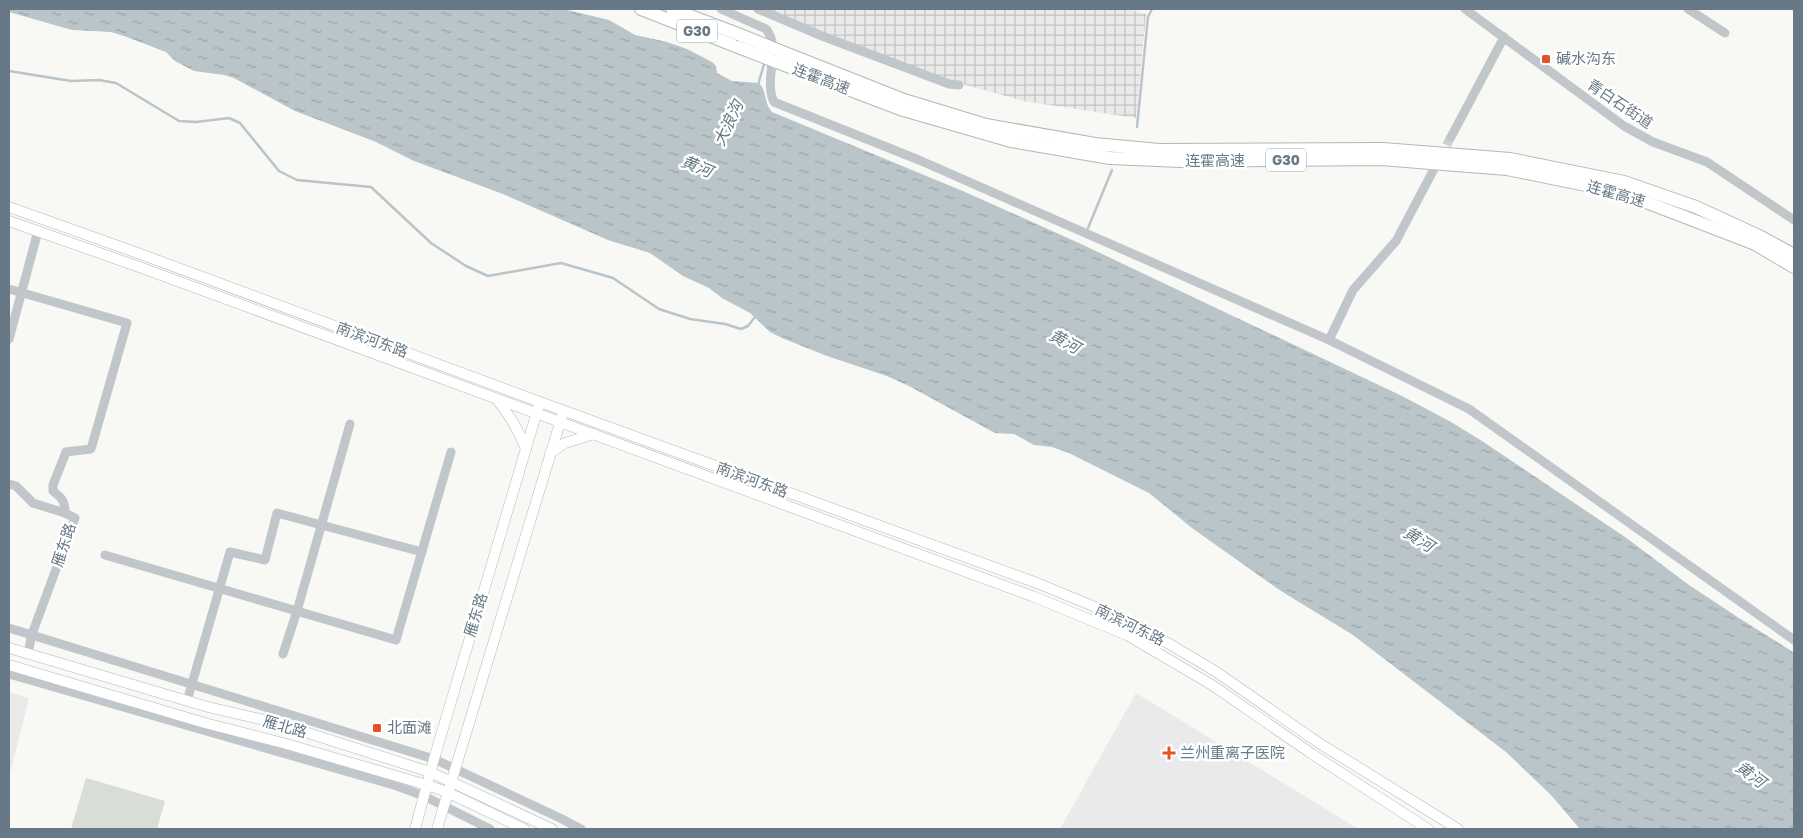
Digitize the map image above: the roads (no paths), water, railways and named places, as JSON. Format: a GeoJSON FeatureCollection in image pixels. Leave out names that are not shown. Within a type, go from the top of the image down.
{"type":"FeatureCollection","features":[{"type":"Feature","properties":{"kind":"highway","name":"连霍高速"},"geometry":{"type":"LineString","coordinates":[[641,9],[738,41],[900,109],[1011,141],[1110,158],[1181,162],[1381,159],[1506,169],[1620,192],[1755,244],[1794,267]]}},
{"type":"Feature","properties":{"kind":"highway","name":"连霍高速"},"geometry":{"type":"LineString","coordinates":[[672,9],[738,41]]}},
{"type":"Feature","properties":{"kind":"highway","name":"连霍高速"},"geometry":{"type":"LineString","coordinates":[[774,55],[904,100],[986,125],[1095,144],[1158,150],[1383,149],[1510,159],[1624,182],[1696,207],[1759,236],[1794,256]]}},
{"type":"Feature","properties":{"kind":"main road","name":"南滨河东路"},"geometry":{"type":"LineString","coordinates":[[10,211],[146,256],[876,526],[1037,583],[1134,623],[1215,671],[1319,743],[1458,829]]}},
{"type":"Feature","properties":{"kind":"main road","name":"南滨河东路"},"geometry":{"type":"LineString","coordinates":[[9,221],[151,271],[1032,596],[1127,635],[1212,684],[1312,754],[1428,829]]}},
{"type":"Feature","properties":{"kind":"main road"},"geometry":{"type":"LineString","coordinates":[[497,400],[520,432],[526,448]]}},
{"type":"Feature","properties":{"kind":"main road","name":"雁东路"},"geometry":{"type":"LineString","coordinates":[[415,829],[430,772],[540,402]]}},
{"type":"Feature","properties":{"kind":"main road","name":"雁东路"},"geometry":{"type":"LineString","coordinates":[[437,829],[563,410]]}},
{"type":"Feature","properties":{"kind":"main road"},"geometry":{"type":"LineString","coordinates":[[550,453],[565,443],[594,434]]}},
{"type":"Feature","properties":{"kind":"main road"},"geometry":{"type":"LineString","coordinates":[[869,537],[876,526]]}},
{"type":"Feature","properties":{"kind":"main road","name":"雁北路"},"geometry":{"type":"LineString","coordinates":[[9,648],[187,701],[277,723],[430,772],[552,829]]}},
{"type":"Feature","properties":{"kind":"main road","name":"雁北路"},"geometry":{"type":"LineString","coordinates":[[9,664],[427,785],[447,792],[524,829]]}},
{"type":"Feature","properties":{"kind":"street"},"geometry":{"type":"LineString","coordinates":[[722,9],[771,34],[773,41],[770,76],[771,95],[774,102],[919,160],[1329,340],[1469,409],[1794,640]]}},
{"type":"Feature","properties":{"kind":"street"},"geometry":{"type":"LineString","coordinates":[[758,9],[948,84],[959,86]]}},
{"type":"Feature","properties":{"kind":"street","name":"青白石街道"},"geometry":{"type":"LineString","coordinates":[[1464,9],[1624,126],[1653,142],[1707,162],[1794,220]]}},
{"type":"Feature","properties":{"kind":"street"},"geometry":{"type":"LineString","coordinates":[[1688,9],[1725,33]]}},
{"type":"Feature","properties":{"kind":"street"},"geometry":{"type":"LineString","coordinates":[[1451,137],[1504,38]]}},
{"type":"Feature","properties":{"kind":"street"},"geometry":{"type":"LineString","coordinates":[[1329,340],[1353,290],[1396,241],[1434,169]]}},
{"type":"Feature","properties":{"kind":"street"},"geometry":{"type":"LineString","coordinates":[[9,339],[38,231]]}},
{"type":"Feature","properties":{"kind":"street"},"geometry":{"type":"LineString","coordinates":[[9,289],[22,293]]}},
{"type":"Feature","properties":{"kind":"street","name":"雁东路"},"geometry":{"type":"LineString","coordinates":[[22,293],[127,323],[91,449],[66,452],[53,485],[53,491],[62,497],[65,503],[64,513],[75,518],[32,634],[28,653]]}},
{"type":"Feature","properties":{"kind":"street"},"geometry":{"type":"LineString","coordinates":[[283,654],[350,424]]}},
{"type":"Feature","properties":{"kind":"street"},"geometry":{"type":"LineString","coordinates":[[105,555],[396,640],[451,452]]}},
{"type":"Feature","properties":{"kind":"street"},"geometry":{"type":"LineString","coordinates":[[9,484],[16,486],[33,503],[64,513]]}},
{"type":"Feature","properties":{"kind":"street"},"geometry":{"type":"LineString","coordinates":[[187,701],[230,552],[264,560],[277,513],[422,552]]}},
{"type":"Feature","properties":{"kind":"street"},"geometry":{"type":"LineString","coordinates":[[9,628],[434,759],[581,829]]}},
{"type":"Feature","properties":{"kind":"street"},"geometry":{"type":"LineString","coordinates":[[9,674],[397,786],[424,796],[490,829]]}},
{"type":"Feature","properties":{"kind":"water","name":"黄河"},"geometry":{"type":"Polygon","coordinates":[[[9,9],[563,9],[609,20],[635,35],[667,42],[687,49],[712,62],[716,66],[717,73],[732,81],[759,83],[762,86],[769,109],[772,112],[965,192],[1081,244],[1402,396],[1451,422],[1625,537],[1689,585],[1793,652],[1794,829],[1580,829],[1551,795],[1506,752],[1353,635],[1281,591],[1192,528],[1149,493],[1069,453],[1052,447],[1034,445],[1014,434],[995,433],[887,376],[827,356],[782,338],[770,332],[750,313],[722,298],[709,288],[683,276],[650,253],[608,240],[503,194],[414,161],[376,142],[295,111],[234,78],[194,71],[175,61],[166,52],[124,36],[111,32],[72,30],[9,12],[9,9]]]}},
{"type":"Feature","properties":{"kind":"waterway"},"geometry":{"type":"LineString","coordinates":[[1137,127],[1148,17],[1152,9]]}},
{"type":"Feature","properties":{"kind":"waterway","name":"大浪沟"},"geometry":{"type":"LineString","coordinates":[[758,85],[764,64]]}},
{"type":"Feature","properties":{"kind":"waterway"},"geometry":{"type":"LineString","coordinates":[[9,71],[71,81],[99,80],[116,83],[179,121],[196,122],[229,118],[240,123],[279,171],[297,180],[371,187],[431,243],[466,266],[488,276],[561,263],[613,278],[659,309],[690,319],[725,324],[741,329],[748,326],[755,317]]}},
{"type":"Feature","properties":{"kind":"waterway"},"geometry":{"type":"LineString","coordinates":[[1088,228],[1112,170]]}},
{"type":"Feature","properties":{"kind":"tunnel"},"geometry":{"type":"LineString","coordinates":[[1440,157],[1451,137]]}},
{"type":"Feature","properties":{"kind":"place","name":"碱水沟东"},"geometry":{"type":"Point","coordinates":[1546,59]}},
{"type":"Feature","properties":{"kind":"place","name":"北面滩"},"geometry":{"type":"Point","coordinates":[377,728]}},
{"type":"Feature","properties":{"kind":"place","name":"兰州重离子医院"},"geometry":{"type":"Point","coordinates":[1169,753]}}]}
